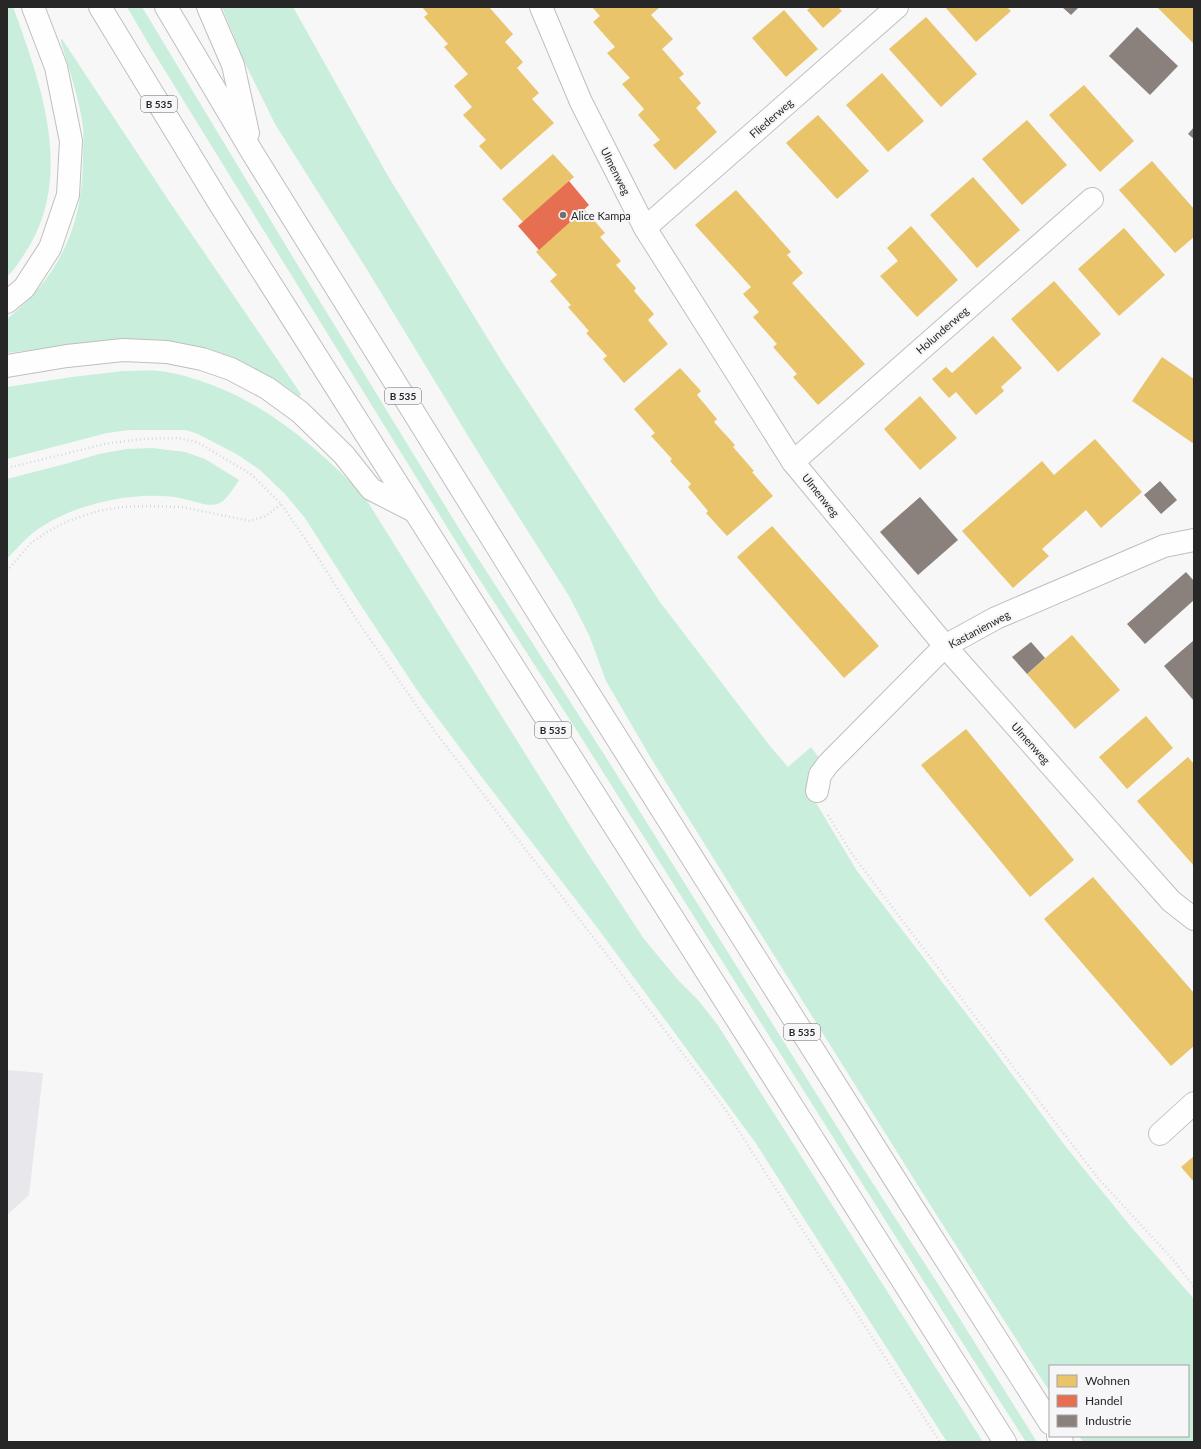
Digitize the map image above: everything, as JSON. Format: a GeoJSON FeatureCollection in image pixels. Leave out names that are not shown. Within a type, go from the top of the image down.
{"type":"FeatureCollection","features":[{"type":"Feature","properties":{"kind":"main road"},"geometry":{"type":"LineString","coordinates":[[7,302],[24,288],[50,248],[68,195],[71,141],[56,67],[33,7]]}},
{"type":"Feature","properties":{"kind":"main road","name":"B 535"},"geometry":{"type":"LineString","coordinates":[[100,7],[218,201],[1004,1442]]}},
{"type":"Feature","properties":{"kind":"main road","name":"B 535"},"geometry":{"type":"LineString","coordinates":[[166,7],[252,152],[563,653],[1049,1422]]}},
{"type":"Feature","properties":{"kind":"main road"},"geometry":{"type":"LineString","coordinates":[[208,7],[233,65],[252,152]]}},
{"type":"Feature","properties":{"kind":"main road","name":"Ulmenweg"},"geometry":{"type":"LineString","coordinates":[[540,7],[581,102],[645,228],[793,462],[945,646],[1171,902],[1194,919]]}},
{"type":"Feature","properties":{"kind":"main road","name":"Fliederweg"},"geometry":{"type":"LineString","coordinates":[[645,228],[897,7]]}},
{"type":"Feature","properties":{"kind":"main road","name":"Holunderweg"},"geometry":{"type":"LineString","coordinates":[[793,462],[1092,199]]}},
{"type":"Feature","properties":{"kind":"main road"},"geometry":{"type":"LineString","coordinates":[[7,366],[67,356],[124,350],[167,352],[202,359],[231,369],[268,388],[300,412],[344,455],[371,489],[415,511]]}},
{"type":"Feature","properties":{"kind":"main road","name":"Kastanienweg"},"geometry":{"type":"LineString","coordinates":[[817,791],[820,775],[828,764],[945,646],[996,618],[1164,546],[1194,540]]}},
{"type":"Feature","properties":{"kind":"main road"},"geometry":{"type":"LineString","coordinates":[[1160,1134],[1194,1103]]}},
{"type":"Feature","properties":{"kind":"path"},"geometry":{"type":"LineString","coordinates":[[7,468],[105,444],[141,439],[179,438],[199,444],[252,475],[281,504],[319,559],[358,622],[433,729],[723,1106],[940,1442]]}},
{"type":"Feature","properties":{"kind":"path"},"geometry":{"type":"LineString","coordinates":[[7,571],[31,544],[47,532],[68,521],[98,511],[122,507],[182,507],[250,520],[266,516],[281,504]]}},
{"type":"Feature","properties":{"kind":"path"},"geometry":{"type":"LineString","coordinates":[[817,791],[824,808],[852,854],[1056,1124],[1098,1178],[1175,1262],[1194,1287]]}},
{"type":"Feature","properties":{"kind":"shaded area"},"geometry":{"type":"Polygon","coordinates":[[[7,1070],[43,1073],[29,1195],[7,1215],[7,1070]]]}},
{"type":"Feature","properties":{"kind":"green space"},"geometry":{"type":"Polygon","coordinates":[[[7,7],[13,7],[42,95],[48,126],[51,156],[49,187],[43,216],[30,245],[7,277],[7,7]]]}},
{"type":"Feature","properties":{"kind":"green space"},"geometry":{"type":"Polygon","coordinates":[[[127,7],[142,7],[463,535],[607,759],[859,1162],[938,1284],[1037,1442],[1026,1442],[962,1342],[579,734],[476,574],[127,7]]]}},
{"type":"Feature","properties":{"kind":"green space"},"geometry":{"type":"Polygon","coordinates":[[[222,7],[293,7],[388,176],[504,365],[660,602],[770,746],[788,767],[811,747],[823,763],[814,793],[816,803],[857,871],[985,1038],[1066,1147],[1132,1228],[1194,1299],[1194,1442],[1083,1442],[1080,1437],[1189,1437],[1189,1365],[1049,1365],[1049,1390],[927,1200],[652,760],[606,681],[589,635],[569,596],[484,462],[366,268],[275,124],[244,61],[222,7]]]}},
{"type":"Feature","properties":{"kind":"green space"},"geometry":{"type":"Polygon","coordinates":[[[62,39],[171,204],[301,394],[300,397],[281,383],[242,362],[200,347],[173,342],[111,340],[7,353],[7,319],[41,285],[54,267],[65,248],[79,205],[82,182],[83,127],[76,94],[61,42],[62,39]]]}},
{"type":"Feature","properties":{"kind":"green space"},"geometry":{"type":"Polygon","coordinates":[[[123,371],[154,371],[175,374],[201,381],[247,401],[269,414],[309,444],[364,496],[581,843],[644,939],[678,980],[698,1000],[717,1024],[983,1442],[947,1442],[755,1142],[599,930],[419,693],[305,518],[285,494],[260,470],[238,455],[198,434],[186,430],[129,430],[107,433],[7,459],[7,387],[123,371]]]}},
{"type":"Feature","properties":{"kind":"green space"},"geometry":{"type":"Polygon","coordinates":[[[152,448],[185,452],[205,459],[239,480],[224,500],[213,505],[181,498],[146,496],[115,499],[84,507],[55,519],[38,529],[7,559],[7,479],[99,454],[126,449],[152,448]]]}},
{"type":"Feature","properties":{"kind":"building: Wohnen"},"geometry":{"type":"Polygon","coordinates":[[[422,7],[489,7],[513,34],[505,42],[523,62],[517,68],[539,93],[532,99],[554,123],[501,170],[479,146],[486,140],[463,115],[472,107],[454,86],[468,74],[444,47],[448,44],[424,17],[428,14],[422,7]]]}},
{"type":"Feature","properties":{"kind":"building: Wohnen"},"geometry":{"type":"Polygon","coordinates":[[[592,7],[660,7],[651,15],[673,39],[662,49],[684,74],[679,78],[701,103],[696,108],[717,132],[675,170],[653,145],[660,140],[638,115],[644,109],[622,84],[630,78],[607,53],[615,47],[593,22],[600,16],[592,7]]]}},
{"type":"Feature","properties":{"kind":"building: Wohnen"},"geometry":{"type":"Polygon","coordinates":[[[811,7],[838,7],[842,11],[823,28],[807,10],[811,7]]]}},
{"type":"Feature","properties":{"kind":"building: Wohnen"},"geometry":{"type":"Polygon","coordinates":[[[945,7],[1007,7],[1011,11],[976,42],[945,7]]]}},
{"type":"Feature","properties":{"kind":"building: Wohnen"},"geometry":{"type":"Polygon","coordinates":[[[1157,7],[1194,7],[1194,44],[1157,7]]]}},
{"type":"Feature","properties":{"kind":"building: Wohnen"},"geometry":{"type":"Polygon","coordinates":[[[784,10],[818,49],[786,77],[752,38],[784,10]]]}},
{"type":"Feature","properties":{"kind":"building: Wohnen"},"geometry":{"type":"Polygon","coordinates":[[[926,17],[977,74],[941,107],[889,49],[926,17]]]}},
{"type":"Feature","properties":{"kind":"building: Wohnen"},"geometry":{"type":"Polygon","coordinates":[[[882,73],[924,121],[888,152],[846,105],[882,73]]]}},
{"type":"Feature","properties":{"kind":"building: Wohnen"},"geometry":{"type":"Polygon","coordinates":[[[1084,85],[1134,141],[1100,172],[1049,115],[1084,85]]]}},
{"type":"Feature","properties":{"kind":"building: Wohnen"},"geometry":{"type":"Polygon","coordinates":[[[818,115],[869,171],[837,199],[786,143],[818,115]]]}},
{"type":"Feature","properties":{"kind":"building: Wohnen"},"geometry":{"type":"Polygon","coordinates":[[[1027,120],[1067,165],[1022,205],[982,159],[1027,120]]]}},
{"type":"Feature","properties":{"kind":"building: Wohnen"},"geometry":{"type":"Polygon","coordinates":[[[553,154],[574,177],[523,222],[502,199],[553,154]]]}},
{"type":"Feature","properties":{"kind":"building: Wohnen"},"geometry":{"type":"Polygon","coordinates":[[[1152,161],[1194,209],[1194,237],[1175,253],[1119,190],[1152,161]]]}},
{"type":"Feature","properties":{"kind":"building: Wohnen"},"geometry":{"type":"Polygon","coordinates":[[[973,177],[1020,230],[977,268],[930,215],[973,177]]]}},
{"type":"Feature","properties":{"kind":"building: Wohnen"},"geometry":{"type":"Polygon","coordinates":[[[736,190],[791,252],[787,255],[803,273],[792,283],[865,364],[818,405],[793,377],[797,374],[773,347],[777,344],[753,317],[759,312],[743,294],[751,287],[695,225],[736,190]]]}},
{"type":"Feature","properties":{"kind":"building: Wohnen"},"geometry":{"type":"Polygon","coordinates":[[[584,209],[605,233],[600,237],[621,261],[616,265],[636,288],[634,291],[654,314],[648,320],[668,344],[624,383],[603,359],[607,356],[586,333],[589,331],[568,307],[571,305],[550,281],[557,275],[536,252],[584,209]]]}},
{"type":"Feature","properties":{"kind":"building: Wohnen"},"geometry":{"type":"Polygon","coordinates":[[[911,226],[958,280],[917,317],[880,276],[898,261],[887,248],[911,226]]]}},
{"type":"Feature","properties":{"kind":"building: Wohnen"},"geometry":{"type":"Polygon","coordinates":[[[1124,228],[1165,275],[1119,316],[1078,269],[1124,228]]]}},
{"type":"Feature","properties":{"kind":"building: Wohnen"},"geometry":{"type":"Polygon","coordinates":[[[1054,281],[1101,334],[1058,372],[1011,319],[1054,281]]]}},
{"type":"Feature","properties":{"kind":"building: Wohnen"},"geometry":{"type":"Polygon","coordinates":[[[993,336],[1022,368],[1001,387],[1004,391],[976,415],[956,392],[949,398],[932,379],[946,367],[952,373],[993,336]]]}},
{"type":"Feature","properties":{"kind":"building: Wohnen"},"geometry":{"type":"Polygon","coordinates":[[[1162,357],[1194,379],[1194,444],[1132,401],[1162,357]]]}},
{"type":"Feature","properties":{"kind":"building: Wohnen"},"geometry":{"type":"Polygon","coordinates":[[[680,368],[701,391],[697,395],[717,419],[714,422],[735,445],[733,447],[773,496],[727,536],[706,513],[708,511],[688,487],[691,484],[670,461],[672,459],[651,436],[655,433],[634,409],[680,368]]]}},
{"type":"Feature","properties":{"kind":"building: Wohnen"},"geometry":{"type":"Polygon","coordinates":[[[920,396],[957,438],[920,470],[884,429],[920,396]]]}},
{"type":"Feature","properties":{"kind":"building: Wohnen"},"geometry":{"type":"Polygon","coordinates":[[[1095,439],[1142,492],[1101,528],[1086,510],[1042,549],[1049,556],[1013,588],[962,531],[1042,461],[1054,475],[1095,439]]]}},
{"type":"Feature","properties":{"kind":"building: Wohnen"},"geometry":{"type":"Polygon","coordinates":[[[772,526],[879,646],[844,678],[737,557],[772,526]]]}},
{"type":"Feature","properties":{"kind":"building: Wohnen"},"geometry":{"type":"Polygon","coordinates":[[[1072,635],[1120,690],[1075,729],[1027,674],[1072,635]]]}},
{"type":"Feature","properties":{"kind":"building: Wohnen"},"geometry":{"type":"Polygon","coordinates":[[[1146,716],[1173,748],[1127,789],[1099,757],[1146,716]]]}},
{"type":"Feature","properties":{"kind":"building: Wohnen"},"geometry":{"type":"Polygon","coordinates":[[[966,729],[1074,860],[1030,897],[921,765],[966,729]]]}},
{"type":"Feature","properties":{"kind":"building: Wohnen"},"geometry":{"type":"Polygon","coordinates":[[[1188,757],[1194,764],[1194,866],[1137,801],[1188,757]]]}},
{"type":"Feature","properties":{"kind":"building: Wohnen"},"geometry":{"type":"Polygon","coordinates":[[[1093,877],[1194,993],[1194,1046],[1171,1066],[1044,919],[1093,877]]]}},
{"type":"Feature","properties":{"kind":"building: Wohnen"},"geometry":{"type":"Polygon","coordinates":[[[1194,1156],[1194,1182],[1181,1167],[1194,1156]]]}},
{"type":"Feature","properties":{"kind":"building: Handel"},"geometry":{"type":"Polygon","coordinates":[[[569,181],[589,205],[539,250],[518,226],[569,181]]]}},
{"type":"Feature","properties":{"kind":"building: Industrie"},"geometry":{"type":"Polygon","coordinates":[[[1062,7],[1079,7],[1071,15],[1062,7]]]}},
{"type":"Feature","properties":{"kind":"building: Industrie"},"geometry":{"type":"Polygon","coordinates":[[[1137,27],[1178,66],[1150,95],[1109,56],[1137,27]]]}},
{"type":"Feature","properties":{"kind":"building: Industrie"},"geometry":{"type":"Polygon","coordinates":[[[1194,127],[1194,139],[1188,134],[1194,127]]]}},
{"type":"Feature","properties":{"kind":"building: Industrie"},"geometry":{"type":"Polygon","coordinates":[[[1160,481],[1177,500],[1161,514],[1144,495],[1160,481]]]}},
{"type":"Feature","properties":{"kind":"building: Industrie"},"geometry":{"type":"Polygon","coordinates":[[[920,497],[958,540],[918,575],[880,532],[920,497]]]}},
{"type":"Feature","properties":{"kind":"building: Industrie"},"geometry":{"type":"Polygon","coordinates":[[[1186,572],[1194,581],[1194,600],[1145,644],[1127,624],[1186,572]]]}},
{"type":"Feature","properties":{"kind":"building: Industrie"},"geometry":{"type":"Polygon","coordinates":[[[1194,640],[1194,701],[1164,666],[1194,640]]]}},
{"type":"Feature","properties":{"kind":"building: Industrie"},"geometry":{"type":"Polygon","coordinates":[[[1031,642],[1045,658],[1027,674],[1012,657],[1031,642]]]}},
{"type":"Feature","properties":{"kind":"place","name":"Alice Kampa"},"geometry":{"type":"Point","coordinates":[563,215]}}]}
